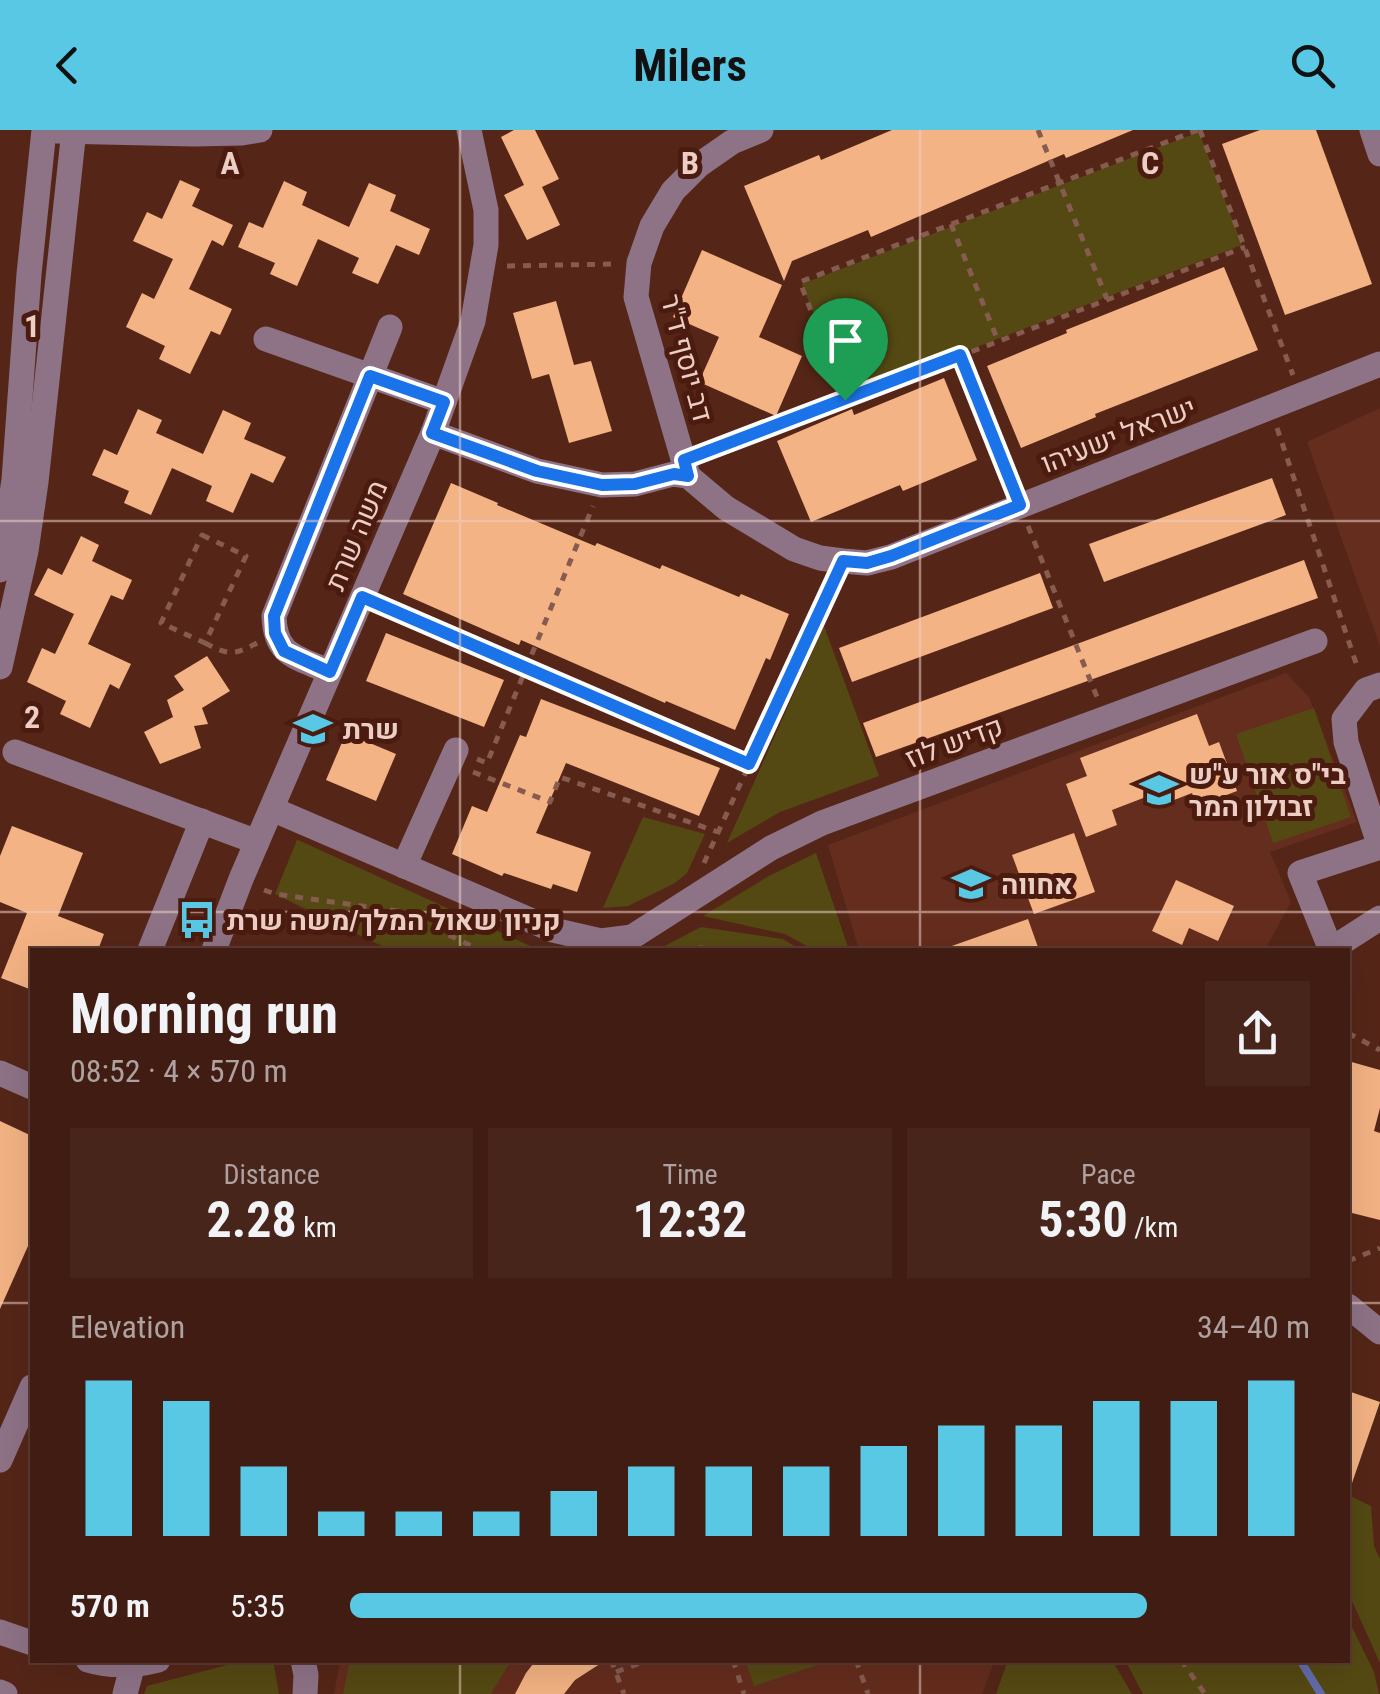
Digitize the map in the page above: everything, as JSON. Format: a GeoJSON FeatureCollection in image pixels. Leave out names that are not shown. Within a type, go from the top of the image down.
{"type":"FeatureCollection","features":[{"type":"Feature","properties":{"kind":"street"},"geometry":{"type":"LineString","coordinates":[[0,570],[14,480],[29,274],[45,130],[194,134],[260,130]]}},
{"type":"Feature","properties":{"kind":"street","name":"משה שרת"},"geometry":{"type":"LineString","coordinates":[[215,948],[432,433],[473,322],[486,245],[486,210],[469,130]]}},
{"type":"Feature","properties":{"kind":"street","name":"דב יוסף ד\"ר"},"geometry":{"type":"LineString","coordinates":[[686,468],[636,297],[639,263],[652,226],[673,191],[699,165],[732,142],[761,130]]}},
{"type":"Feature","properties":{"kind":"street"},"geometry":{"type":"LineString","coordinates":[[1372,130],[1380,154]]}},
{"type":"Feature","properties":{"kind":"street"},"geometry":{"type":"LineString","coordinates":[[0,667],[26,550],[36,482],[74,131]]}},
{"type":"Feature","properties":{"kind":"street"},"geometry":{"type":"LineString","coordinates":[[330,672],[284,651],[275,633],[274,616],[390,327]]}},
{"type":"Feature","properties":{"kind":"street"},"geometry":{"type":"LineString","coordinates":[[266,339],[444,402]]}},
{"type":"Feature","properties":{"kind":"street","name":"ישראל ישעיהו"},"geometry":{"type":"LineString","coordinates":[[686,468],[726,508],[794,549],[820,558],[867,563],[1380,364]]}},
{"type":"Feature","properties":{"kind":"street"},"geometry":{"type":"LineString","coordinates":[[432,433],[537,471],[602,485],[635,484],[686,468]]}},
{"type":"Feature","properties":{"kind":"street","name":"קדיש לוז"},"geometry":{"type":"LineString","coordinates":[[404,866],[554,930],[602,941],[632,937],[771,848],[822,822],[1315,641]]}},
{"type":"Feature","properties":{"kind":"street"},"geometry":{"type":"LineString","coordinates":[[1329,948],[1300,873],[1380,847],[1346,742],[1344,718],[1373,688]]}},
{"type":"Feature","properties":{"kind":"street"},"geometry":{"type":"LineString","coordinates":[[15,752],[257,842]]}},
{"type":"Feature","properties":{"kind":"street"},"geometry":{"type":"LineString","coordinates":[[272,809],[404,866],[453,756]]}},
{"type":"Feature","properties":{"kind":"street"},"geometry":{"type":"LineString","coordinates":[[151,948],[202,821]]}},
{"type":"Feature","properties":{"kind":"street"},"geometry":{"type":"LineString","coordinates":[[1333,948],[1380,918]]}},
{"type":"Feature","properties":{"kind":"street"},"geometry":{"type":"LineString","coordinates":[[0,1073],[30,1086]]}},
{"type":"Feature","properties":{"kind":"street"},"geometry":{"type":"LineString","coordinates":[[1350,1308],[1380,1332]]}},
{"type":"Feature","properties":{"kind":"street"},"geometry":{"type":"LineString","coordinates":[[0,1460],[30,1391]]}},
{"type":"Feature","properties":{"kind":"street"},"geometry":{"type":"LineString","coordinates":[[0,1632],[30,1642]]}},
{"type":"Feature","properties":{"kind":"street"},"geometry":{"type":"LineString","coordinates":[[97,1663],[128,1663]]}},
{"type":"Feature","properties":{"kind":"street"},"geometry":{"type":"LineString","coordinates":[[125,1694],[141,1663]]}},
{"type":"Feature","properties":{"kind":"street"},"geometry":{"type":"LineString","coordinates":[[304,1663],[305,1694]]}},
{"type":"Feature","properties":{"kind":"path"},"geometry":{"type":"LineString","coordinates":[[1038,130],[1107,299]]}},
{"type":"Feature","properties":{"kind":"path"},"geometry":{"type":"LineString","coordinates":[[845,400],[800,282],[1199,130],[1300,395]]}},
{"type":"Feature","properties":{"kind":"path"},"geometry":{"type":"LineString","coordinates":[[952,224],[998,341]]}},
{"type":"Feature","properties":{"kind":"path"},"geometry":{"type":"LineString","coordinates":[[686,468],[845,400],[1245,247]]}},
{"type":"Feature","properties":{"kind":"path"},"geometry":{"type":"LineString","coordinates":[[482,267],[639,263]]}},
{"type":"Feature","properties":{"kind":"path"},"geometry":{"type":"LineString","coordinates":[[960,355],[1105,718]]}},
{"type":"Feature","properties":{"kind":"path"},"geometry":{"type":"LineString","coordinates":[[1270,407],[1373,688]]}},
{"type":"Feature","properties":{"kind":"path"},"geometry":{"type":"LineString","coordinates":[[487,763],[602,485]]}},
{"type":"Feature","properties":{"kind":"path"},"geometry":{"type":"LineString","coordinates":[[205,643],[246,556],[202,536],[161,623],[225,654],[240,653],[275,633]]}},
{"type":"Feature","properties":{"kind":"path"},"geometry":{"type":"LineString","coordinates":[[686,902],[843,561]]}},
{"type":"Feature","properties":{"kind":"path"},"geometry":{"type":"LineString","coordinates":[[362,597],[749,764]]}},
{"type":"Feature","properties":{"kind":"path"},"geometry":{"type":"LineString","coordinates":[[453,756],[550,802],[560,777],[718,832]]}},
{"type":"Feature","properties":{"kind":"path"},"geometry":{"type":"LineString","coordinates":[[241,879],[275,894],[398,911],[476,948]]}},
{"type":"Feature","properties":{"kind":"path"},"geometry":{"type":"LineString","coordinates":[[1350,1034],[1380,1050]]}},
{"type":"Feature","properties":{"kind":"path"},"geometry":{"type":"LineString","coordinates":[[1350,1260],[1380,1248]]}},
{"type":"Feature","properties":{"kind":"path"},"geometry":{"type":"LineString","coordinates":[[612,1663],[624,1694]]}},
{"type":"Feature","properties":{"kind":"path"},"geometry":{"type":"LineString","coordinates":[[616,1672],[640,1663]]}},
{"type":"Feature","properties":{"kind":"path"},"geometry":{"type":"LineString","coordinates":[[734,1663],[744,1694]]}},
{"type":"Feature","properties":{"kind":"path"},"geometry":{"type":"LineString","coordinates":[[857,1663],[868,1694]]}},
{"type":"Feature","properties":{"kind":"path"},"geometry":{"type":"LineString","coordinates":[[1183,1663],[1205,1694]]}},
{"type":"Feature","properties":{"kind":"shaded area"},"geometry":{"type":"Polygon","coordinates":[[[1199,132],[1242,245],[846,397],[802,284],[1199,132]]]}},
{"type":"Feature","properties":{"kind":"shaded area"},"geometry":{"type":"Polygon","coordinates":[[[1380,408],[1380,646],[1307,442],[1380,408]]]}},
{"type":"Feature","properties":{"kind":"shaded area"},"geometry":{"type":"Polygon","coordinates":[[[824,626],[879,776],[780,812],[727,843],[824,626]]]}},
{"type":"Feature","properties":{"kind":"shaded area","name":"בי\"ס אור ע\"ש זבולון המר"},"geometry":{"type":"Polygon","coordinates":[[[1286,673],[1309,697],[1357,822],[1270,852],[1291,902],[1266,948],[858,948],[828,845],[1286,673]]]}},
{"type":"Feature","properties":{"kind":"shaded area"},"geometry":{"type":"Polygon","coordinates":[[[1314,708],[1351,817],[1273,843],[1236,734],[1314,708]]]}},
{"type":"Feature","properties":{"kind":"shaded area"},"geometry":{"type":"Polygon","coordinates":[[[643,817],[705,834],[687,873],[675,883],[628,906],[603,908],[643,817]]]}},
{"type":"Feature","properties":{"kind":"shaded area"},"geometry":{"type":"Polygon","coordinates":[[[297,840],[535,948],[386,948],[275,894],[297,840]]]}},
{"type":"Feature","properties":{"kind":"shaded area"},"geometry":{"type":"Polygon","coordinates":[[[816,853],[848,948],[810,948],[785,934],[703,916],[816,853]]]}},
{"type":"Feature","properties":{"kind":"shaded area"},"geometry":{"type":"Polygon","coordinates":[[[701,927],[783,939],[798,948],[661,948],[701,927]]]}},
{"type":"Feature","properties":{"kind":"shaded area"},"geometry":{"type":"Polygon","coordinates":[[[1350,1496],[1371,1506],[1374,1546],[1380,1559],[1380,1663],[1350,1596],[1350,1496]]]}},
{"type":"Feature","properties":{"kind":"shaded area"},"geometry":{"type":"Polygon","coordinates":[[[1350,1623],[1374,1672],[1379,1694],[1143,1694],[1127,1663],[1350,1663],[1350,1623]]]}},
{"type":"Feature","properties":{"kind":"shaded area"},"geometry":{"type":"Polygon","coordinates":[[[235,1663],[274,1663],[279,1694],[144,1694],[147,1686],[235,1663]]]}},
{"type":"Feature","properties":{"kind":"shaded area"},"geometry":{"type":"Polygon","coordinates":[[[339,1663],[994,1663],[982,1694],[334,1694],[339,1663]]]}},
{"type":"Feature","properties":{"kind":"shaded area"},"geometry":{"type":"Polygon","coordinates":[[[349,1663],[511,1663],[491,1694],[343,1694],[349,1663]]]}},
{"type":"Feature","properties":{"kind":"shaded area"},"geometry":{"type":"Polygon","coordinates":[[[746,1663],[824,1663],[754,1686],[746,1663]]]}},
{"type":"Feature","properties":{"kind":"shaded area"},"geometry":{"type":"Polygon","coordinates":[[[1007,1663],[1114,1663],[1132,1694],[996,1694],[1007,1663]]]}},
{"type":"Feature","properties":{"kind":"building"},"geometry":{"type":"Polygon","coordinates":[[[514,130],[535,130],[559,179],[542,187],[560,225],[527,240],[504,195],[524,185],[501,137],[514,130]]]}},
{"type":"Feature","properties":{"kind":"building"},"geometry":{"type":"Polygon","coordinates":[[[892,130],[1133,130],[1066,158],[1064,154],[871,237],[868,230],[792,261],[784,281],[744,186],[892,130]]]}},
{"type":"Feature","properties":{"kind":"building"},"geometry":{"type":"Polygon","coordinates":[[[1260,130],[1316,130],[1372,284],[1285,315],[1222,144],[1260,130]]]}},
{"type":"Feature","properties":{"kind":"building"},"geometry":{"type":"Polygon","coordinates":[[[180,180],[200,189],[192,206],[233,225],[223,246],[212,240],[189,289],[232,309],[220,335],[211,331],[190,374],[159,359],[165,346],[126,327],[142,293],[154,299],[173,259],[133,241],[147,212],[162,219],[180,180]]]}},
{"type":"Feature","properties":{"kind":"building"},"geometry":{"type":"Polygon","coordinates":[[[284,181],[307,192],[302,205],[349,227],[369,183],[396,195],[390,211],[430,229],[419,255],[396,245],[378,284],[352,273],[359,258],[318,239],[297,286],[270,274],[275,263],[238,247],[249,222],[263,228],[284,181]]]}},
{"type":"Feature","properties":{"kind":"building"},"geometry":{"type":"Polygon","coordinates":[[[702,250],[782,285],[759,337],[802,356],[776,416],[699,382],[719,337],[673,317],[702,250]]]}},
{"type":"Feature","properties":{"kind":"building"},"geometry":{"type":"Polygon","coordinates":[[[1224,267],[1258,350],[1095,414],[1096,417],[1021,448],[987,366],[1224,267]]]}},
{"type":"Feature","properties":{"kind":"building"},"geometry":{"type":"Polygon","coordinates":[[[556,301],[574,365],[591,361],[612,431],[569,443],[549,374],[532,379],[513,313],[556,301]]]}},
{"type":"Feature","properties":{"kind":"building"},"geometry":{"type":"Polygon","coordinates":[[[944,378],[977,460],[903,491],[900,485],[811,522],[777,441],[852,409],[854,415],[944,378]]]}},
{"type":"Feature","properties":{"kind":"building"},"geometry":{"type":"Polygon","coordinates":[[[138,409],[162,420],[156,433],[203,454],[223,410],[251,423],[244,439],[286,457],[273,483],[251,473],[233,513],[206,501],[212,486],[172,468],[151,515],[124,503],[129,491],[92,475],[104,449],[117,455],[138,409]]]}},
{"type":"Feature","properties":{"kind":"building"},"geometry":{"type":"Polygon","coordinates":[[[1272,478],[1286,515],[1104,582],[1089,544],[1272,478]]]}},
{"type":"Feature","properties":{"kind":"building"},"geometry":{"type":"Polygon","coordinates":[[[451,483],[595,546],[597,543],[660,569],[662,565],[789,614],[735,730],[521,640],[519,645],[403,594],[451,483]]]}},
{"type":"Feature","properties":{"kind":"building"},"geometry":{"type":"Polygon","coordinates":[[[81,536],[99,545],[92,561],[132,580],[123,600],[111,595],[88,644],[131,664],[119,689],[110,684],[90,728],[60,714],[66,701],[27,682],[42,648],[55,654],[74,614],[34,595],[48,568],[62,575],[81,536]]]}},
{"type":"Feature","properties":{"kind":"building"},"geometry":{"type":"Polygon","coordinates":[[[1304,560],[1318,598],[876,757],[863,723],[1304,560]]]}},
{"type":"Feature","properties":{"kind":"building"},"geometry":{"type":"Polygon","coordinates":[[[1040,573],[1053,608],[852,682],[839,648],[1040,573]]]}},
{"type":"Feature","properties":{"kind":"building"},"geometry":{"type":"Polygon","coordinates":[[[386,633],[504,680],[484,727],[366,681],[386,633]]]}},
{"type":"Feature","properties":{"kind":"building"},"geometry":{"type":"Polygon","coordinates":[[[207,656],[230,691],[202,708],[208,724],[194,726],[201,748],[160,764],[144,732],[173,717],[167,700],[184,690],[174,676],[207,656]]]}},
{"type":"Feature","properties":{"kind":"building"},"geometry":{"type":"Polygon","coordinates":[[[541,699],[720,768],[699,816],[566,763],[536,833],[591,852],[577,892],[553,884],[551,889],[504,873],[502,876],[452,854],[472,806],[487,812],[520,735],[526,737],[541,699]]]}},
{"type":"Feature","properties":{"kind":"building"},"geometry":{"type":"Polygon","coordinates":[[[1197,714],[1209,746],[1219,742],[1237,791],[1197,806],[1192,793],[1169,802],[1164,790],[1112,810],[1117,825],[1086,837],[1066,784],[1087,776],[1080,758],[1197,714]]]}},
{"type":"Feature","properties":{"kind":"building"},"geometry":{"type":"Polygon","coordinates":[[[346,733],[396,754],[376,801],[326,780],[346,733]]]}},
{"type":"Feature","properties":{"kind":"building"},"geometry":{"type":"Polygon","coordinates":[[[12,826],[83,853],[58,916],[104,934],[99,948],[30,948],[30,989],[1,978],[27,913],[0,902],[0,856],[12,826]]]}},
{"type":"Feature","properties":{"kind":"building"},"geometry":{"type":"Polygon","coordinates":[[[1074,833],[1095,892],[1034,914],[1012,855],[1074,833]]]}},
{"type":"Feature","properties":{"kind":"building"},"geometry":{"type":"Polygon","coordinates":[[[1176,880],[1234,906],[1218,941],[1189,928],[1182,945],[1152,931],[1176,880]]]}},
{"type":"Feature","properties":{"kind":"building"},"geometry":{"type":"Polygon","coordinates":[[[1028,919],[1038,948],[949,948],[1028,919]]]}},
{"type":"Feature","properties":{"kind":"building"},"geometry":{"type":"Polygon","coordinates":[[[1350,1062],[1380,1070],[1380,1108],[1374,1131],[1380,1133],[1380,1220],[1350,1212],[1350,1062]]]}},
{"type":"Feature","properties":{"kind":"building"},"geometry":{"type":"Polygon","coordinates":[[[0,1121],[30,1135],[30,1242],[0,1309],[0,1121]]]}},
{"type":"Feature","properties":{"kind":"building"},"geometry":{"type":"Polygon","coordinates":[[[1350,1392],[1380,1402],[1350,1486],[1350,1392]]]}},
{"type":"Feature","properties":{"kind":"building"},"geometry":{"type":"Polygon","coordinates":[[[534,1663],[601,1663],[575,1680],[564,1694],[515,1694],[534,1663]]]}},
{"type":"Feature","properties":{"kind":"waterway"},"geometry":{"type":"LineString","coordinates":[[1302,1663],[1321,1694]]}},
{"type":"Feature","properties":{"kind":"place","name":"שרת"},"geometry":{"type":"Point","coordinates":[313,729]}},
{"type":"Feature","properties":{"kind":"place","name":"בי\"ס אור ע\"ש זבולון המר"},"geometry":{"type":"Point","coordinates":[1159,790]}},
{"type":"Feature","properties":{"kind":"place","name":"אחווה"},"geometry":{"type":"Point","coordinates":[971,884]}},
{"type":"Feature","properties":{"kind":"place","name":"קניון שאול המלך/משה שרת"},"geometry":{"type":"Point","coordinates":[197,920]}},
{"type":"Feature","properties":{"kind":"route"},"geometry":{"type":"LineString","coordinates":[[960,355],[1020,505],[891,556],[867,563],[843,561],[749,764],[362,597],[330,672],[284,651],[275,633],[274,616],[370,376],[444,402],[432,433],[537,471],[602,485],[635,484],[674,474],[688,476],[684,460],[845,400],[960,355]]}}]}
